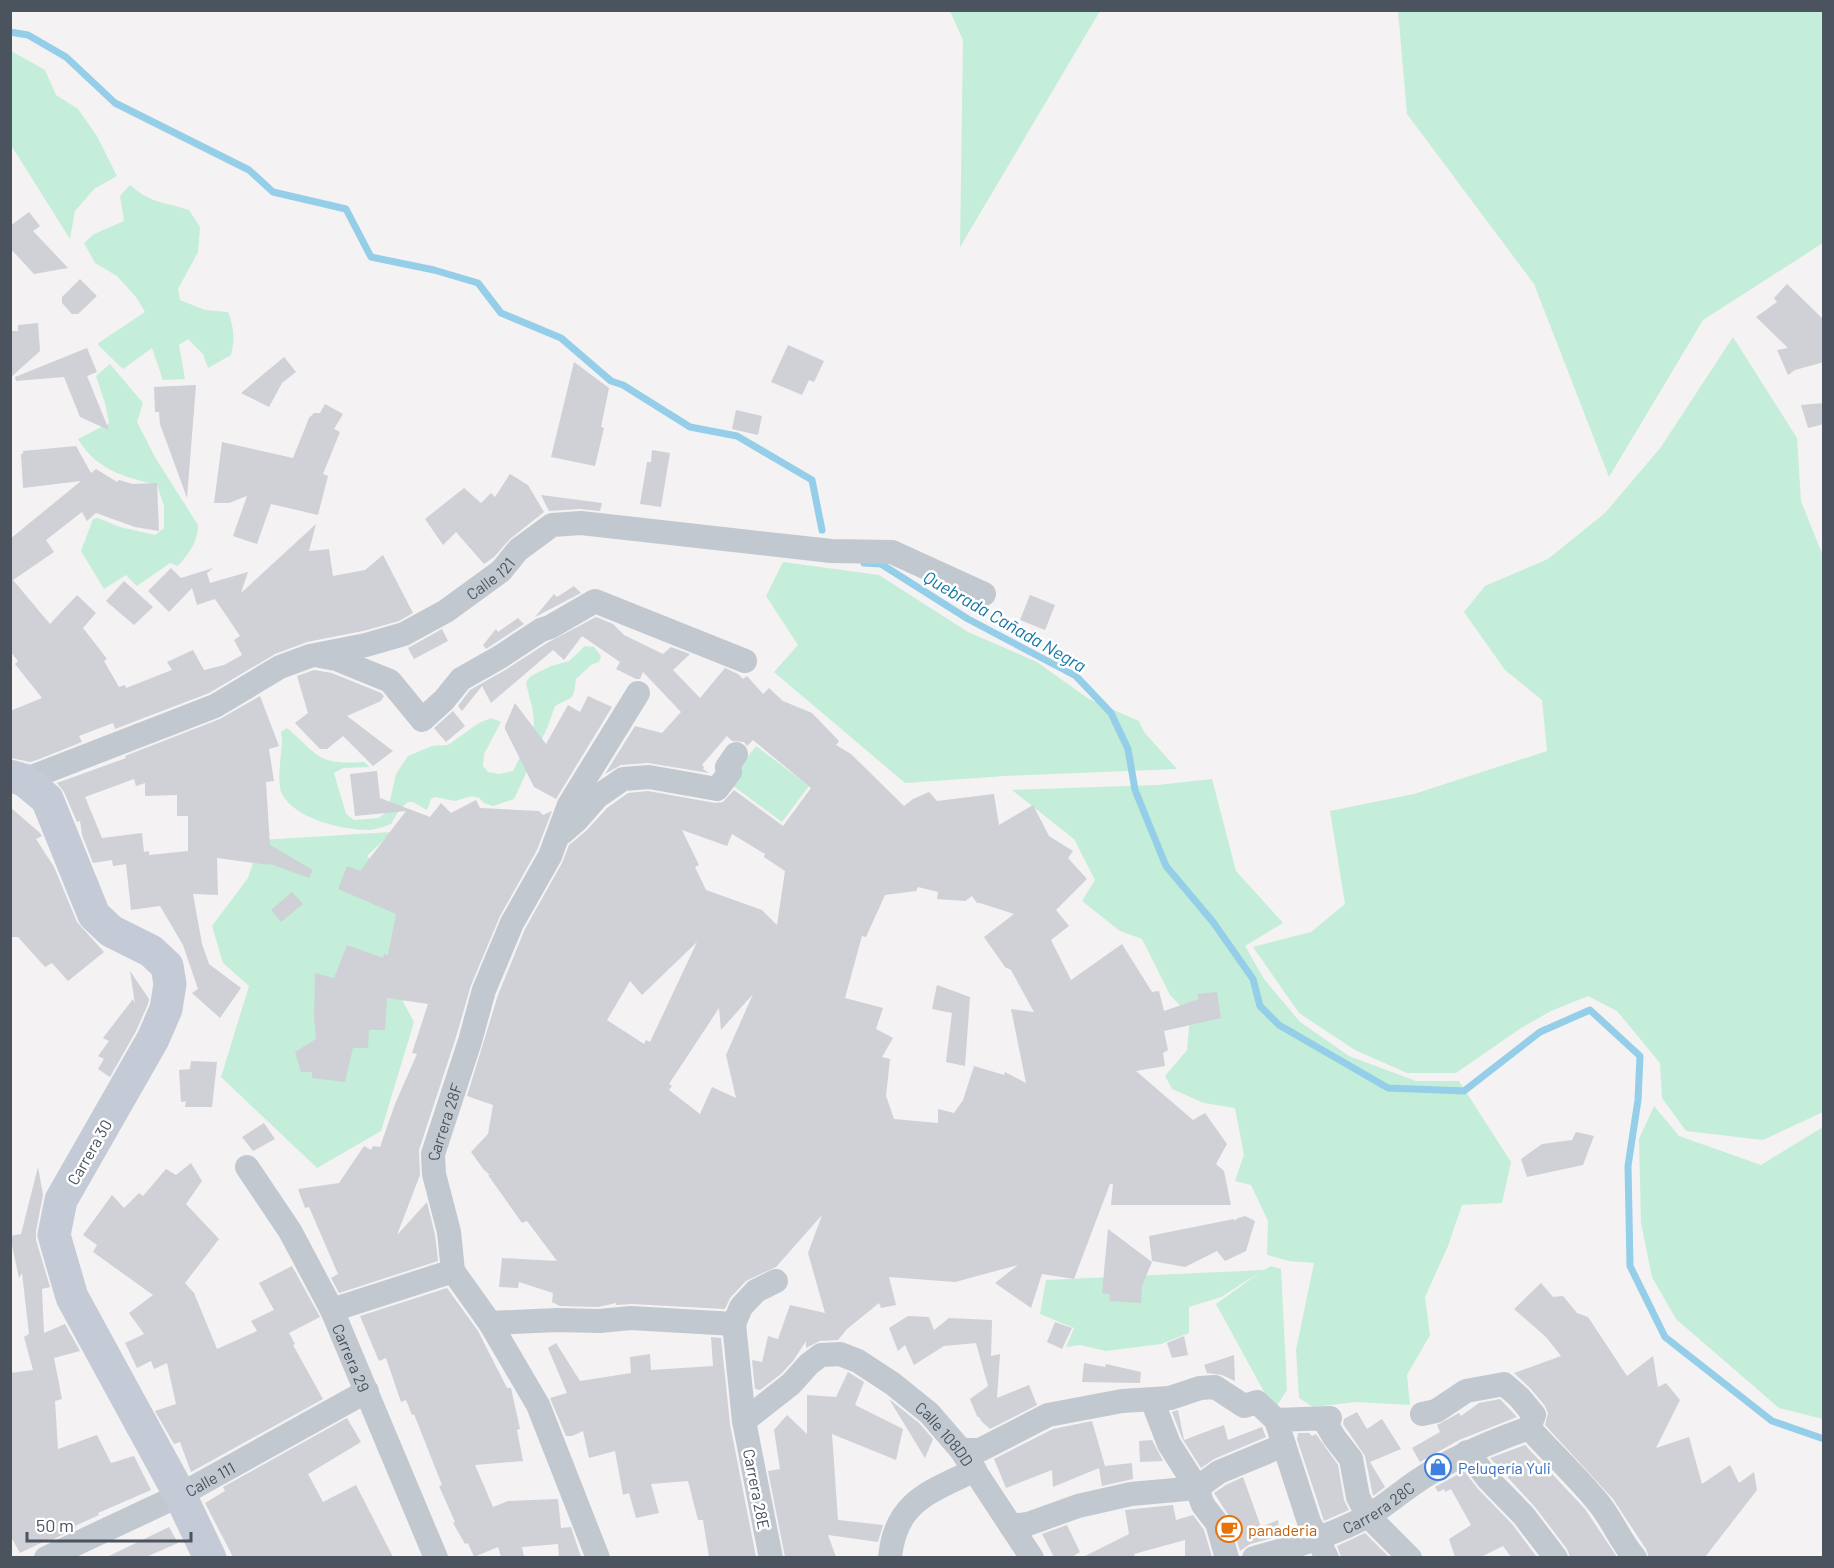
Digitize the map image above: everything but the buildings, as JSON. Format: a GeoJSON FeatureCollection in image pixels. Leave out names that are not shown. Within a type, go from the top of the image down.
{"type":"FeatureCollection","features":[{"type":"Feature","properties":{"kind":"street","name":"Calle 121"},"geometry":{"type":"LineString","coordinates":[[17,778],[215,706],[280,667],[317,655],[404,634],[446,611],[501,571],[518,550],[552,525],[581,523],[831,551],[892,552],[984,594]]}},
{"type":"Feature","properties":{"kind":"street"},"geometry":{"type":"LineString","coordinates":[[317,655],[336,659],[390,681],[422,720],[444,700],[461,679],[541,630],[595,601],[745,662]]}},
{"type":"Feature","properties":{"kind":"street","name":"Carrera 28F"},"geometry":{"type":"LineString","coordinates":[[598,1557],[538,1405],[490,1323],[453,1271],[448,1232],[434,1174],[433,1154],[484,990],[512,922],[550,856],[569,805],[638,693]]}},
{"type":"Feature","properties":{"kind":"street"},"geometry":{"type":"LineString","coordinates":[[558,836],[577,820],[597,797],[623,779],[649,777],[717,789],[730,771],[727,767],[736,754]]}},
{"type":"Feature","properties":{"kind":"street","name":"Carrera 30"},"geometry":{"type":"LineString","coordinates":[[17,778],[46,799],[94,915],[111,931],[151,951],[166,966],[170,984],[166,1009],[61,1200],[54,1235],[72,1297],[180,1495],[210,1557]]}},
{"type":"Feature","properties":{"kind":"street","name":"Carrera 29"},"geometry":{"type":"LineString","coordinates":[[247,1167],[291,1231],[332,1310],[436,1557]]}},
{"type":"Feature","properties":{"kind":"street"},"geometry":{"type":"LineString","coordinates":[[332,1310],[453,1271]]}},
{"type":"Feature","properties":{"kind":"street"},"geometry":{"type":"LineString","coordinates":[[490,1323],[599,1321],[631,1318],[734,1324],[741,1307],[756,1291],[776,1281]]}},
{"type":"Feature","properties":{"kind":"street","name":"Carrera 28E"},"geometry":{"type":"LineString","coordinates":[[734,1324],[744,1420],[771,1557]]}},
{"type":"Feature","properties":{"kind":"street","name":"Calle 108DD"},"geometry":{"type":"LineString","coordinates":[[744,1420],[791,1384],[808,1364],[821,1355],[840,1354],[858,1361],[893,1384],[929,1413],[968,1460],[1032,1557]]}},
{"type":"Feature","properties":{"kind":"street"},"geometry":{"type":"LineString","coordinates":[[1422,1414],[1436,1411],[1466,1391],[1504,1384],[1534,1414],[1529,1428],[1596,1500],[1610,1519],[1624,1546],[1635,1557]]}},
{"type":"Feature","properties":{"kind":"street"},"geometry":{"type":"LineString","coordinates":[[890,1557],[891,1540],[904,1512],[980,1450],[1048,1414],[1122,1401],[1170,1398],[1200,1388],[1215,1386],[1244,1406],[1257,1402],[1275,1420],[1322,1548]]}},
{"type":"Feature","properties":{"kind":"street","name":"Calle 111"},"geometry":{"type":"LineString","coordinates":[[46,1557],[180,1495],[367,1391]]}},
{"type":"Feature","properties":{"kind":"street"},"geometry":{"type":"LineString","coordinates":[[1152,1400],[1169,1444],[1197,1488],[1203,1505],[1217,1522],[1227,1557]]}},
{"type":"Feature","properties":{"kind":"street"},"geometry":{"type":"LineString","coordinates":[[1275,1420],[1330,1418],[1327,1425],[1351,1459],[1358,1497],[1368,1516],[1410,1557]]}},
{"type":"Feature","properties":{"kind":"street","name":"Carrera 28C"},"geometry":{"type":"LineString","coordinates":[[1254,1557],[1322,1548],[1428,1474],[1467,1452],[1529,1428]]}},
{"type":"Feature","properties":{"kind":"street"},"geometry":{"type":"LineString","coordinates":[[1011,1526],[1028,1524],[1078,1506],[1131,1494],[1197,1488],[1219,1472],[1284,1445]]}},
{"type":"Feature","properties":{"kind":"street"},"geometry":{"type":"LineString","coordinates":[[1467,1452],[1489,1480],[1524,1516],[1556,1557]]}},
{"type":"Feature","properties":{"kind":"green space"},"geometry":{"type":"Polygon","coordinates":[[[950,11],[1100,11],[960,247],[963,40],[950,11]]]}},
{"type":"Feature","properties":{"kind":"green space"},"geometry":{"type":"Polygon","coordinates":[[[1398,11],[1823,11],[1823,243],[1703,320],[1609,477],[1534,284],[1407,114],[1398,11]]]}},
{"type":"Feature","properties":{"kind":"green space"},"geometry":{"type":"Polygon","coordinates":[[[11,51],[45,70],[56,95],[78,109],[97,136],[117,176],[94,189],[75,211],[70,239],[11,145],[11,51]]]}},
{"type":"Feature","properties":{"kind":"green space"},"geometry":{"type":"Polygon","coordinates":[[[130,185],[152,199],[189,210],[200,227],[198,252],[178,289],[180,300],[205,310],[228,312],[232,323],[231,355],[208,368],[203,354],[188,339],[179,345],[185,379],[163,380],[152,348],[123,369],[97,344],[145,312],[136,297],[117,276],[95,263],[84,243],[94,234],[124,221],[120,196],[130,185]]]}},
{"type":"Feature","properties":{"kind":"green space"},"geometry":{"type":"Polygon","coordinates":[[[1733,337],[1797,438],[1801,501],[1823,556],[1823,1112],[1763,1140],[1686,1131],[1662,1098],[1660,1063],[1617,1011],[1588,996],[1551,1011],[1521,1028],[1456,1073],[1407,1073],[1355,1050],[1299,1013],[1253,947],[1311,932],[1345,904],[1330,811],[1414,794],[1547,751],[1542,700],[1505,670],[1464,612],[1485,586],[1548,559],[1605,513],[1661,447],[1733,337]]]}},
{"type":"Feature","properties":{"kind":"green space"},"geometry":{"type":"Polygon","coordinates":[[[110,364],[143,403],[137,422],[156,459],[198,525],[198,531],[195,542],[178,566],[170,563],[137,586],[126,575],[104,589],[81,551],[93,519],[98,518],[120,527],[155,535],[164,528],[164,506],[157,485],[112,471],[93,458],[78,439],[109,423],[96,376],[110,364]]]}},
{"type":"Feature","properties":{"kind":"green space"},"geometry":{"type":"Polygon","coordinates":[[[783,562],[879,575],[968,632],[1037,662],[1089,699],[1139,721],[1144,732],[1177,769],[1005,776],[905,783],[774,672],[798,645],[766,596],[783,562]]]}},
{"type":"Feature","properties":{"kind":"green space"},"geometry":{"type":"Polygon","coordinates":[[[585,646],[594,647],[601,656],[599,662],[591,665],[576,679],[572,697],[555,706],[514,799],[493,806],[472,796],[455,801],[435,797],[431,799],[427,810],[413,802],[408,802],[399,810],[391,824],[369,830],[346,828],[308,816],[288,803],[282,794],[279,782],[281,732],[287,728],[320,757],[336,762],[364,762],[370,767],[343,768],[334,773],[346,814],[354,820],[379,818],[388,810],[396,774],[408,756],[432,746],[448,745],[479,723],[491,718],[501,722],[484,754],[483,766],[488,772],[499,774],[513,771],[533,731],[533,712],[526,682],[531,676],[551,666],[569,661],[585,646]]]}},
{"type":"Feature","properties":{"kind":"green space"},"geometry":{"type":"Polygon","coordinates":[[[756,746],[809,786],[782,822],[728,782],[756,746]]]}},
{"type":"Feature","properties":{"kind":"green space"},"geometry":{"type":"Polygon","coordinates":[[[1212,779],[1236,871],[1283,923],[1245,946],[1264,979],[1300,1022],[1349,1056],[1416,1081],[1459,1081],[1511,1162],[1502,1203],[1462,1205],[1448,1246],[1425,1297],[1430,1335],[1407,1375],[1410,1405],[1356,1402],[1313,1407],[1299,1398],[1296,1350],[1314,1263],[1289,1261],[1267,1255],[1268,1221],[1251,1185],[1235,1181],[1244,1155],[1235,1108],[1204,1103],[1172,1089],[1165,1076],[1187,1050],[1190,1016],[1170,995],[1142,939],[1120,931],[1082,901],[1095,880],[1074,839],[1012,790],[1158,785],[1212,779]]]}},
{"type":"Feature","properties":{"kind":"green space"},"geometry":{"type":"Polygon","coordinates":[[[392,832],[367,856],[420,902],[399,994],[414,1022],[381,1131],[317,1168],[221,1077],[249,986],[223,963],[212,926],[248,878],[261,840],[392,832]]]}},
{"type":"Feature","properties":{"kind":"green space"},"geometry":{"type":"Polygon","coordinates":[[[1654,1106],[1679,1136],[1761,1165],[1823,1127],[1823,1419],[1779,1408],[1676,1319],[1652,1277],[1641,1223],[1639,1139],[1654,1106]]]}},
{"type":"Feature","properties":{"kind":"green space"},"geometry":{"type":"Polygon","coordinates":[[[1271,1266],[1281,1269],[1287,1390],[1274,1410],[1216,1304],[1262,1271],[1221,1297],[1189,1307],[1189,1333],[1161,1344],[1106,1351],[1080,1345],[1066,1347],[1074,1328],[1040,1314],[1046,1280],[1264,1270],[1271,1266]]]}},
{"type":"Feature","properties":{"kind":"waterway","name":"Quebrada Cañada Negra"},"geometry":{"type":"LineString","coordinates":[[10,32],[28,35],[66,57],[115,103],[249,170],[273,192],[346,209],[371,257],[434,270],[478,283],[501,313],[561,338],[611,381],[623,385],[690,427],[737,436],[812,480],[822,530]]}},
{"type":"Feature","properties":{"kind":"waterway","name":"Quebrada Cañada Negra"},"geometry":{"type":"LineString","coordinates":[[864,563],[881,564],[968,619],[1076,676],[1111,713],[1128,749],[1135,790],[1166,866],[1213,922],[1253,979],[1260,1006],[1279,1025],[1388,1088],[1464,1091],[1540,1032],[1590,1010],[1640,1056],[1638,1100],[1628,1166],[1630,1266],[1665,1337],[1772,1421],[1824,1439]]}},
{"type":"Feature","properties":{"kind":"place","name":"Peluqería Yuli"},"geometry":{"type":"Point","coordinates":[1438,1467]}},
{"type":"Feature","properties":{"kind":"place","name":"panaderia"},"geometry":{"type":"Point","coordinates":[1229,1529]}}]}
